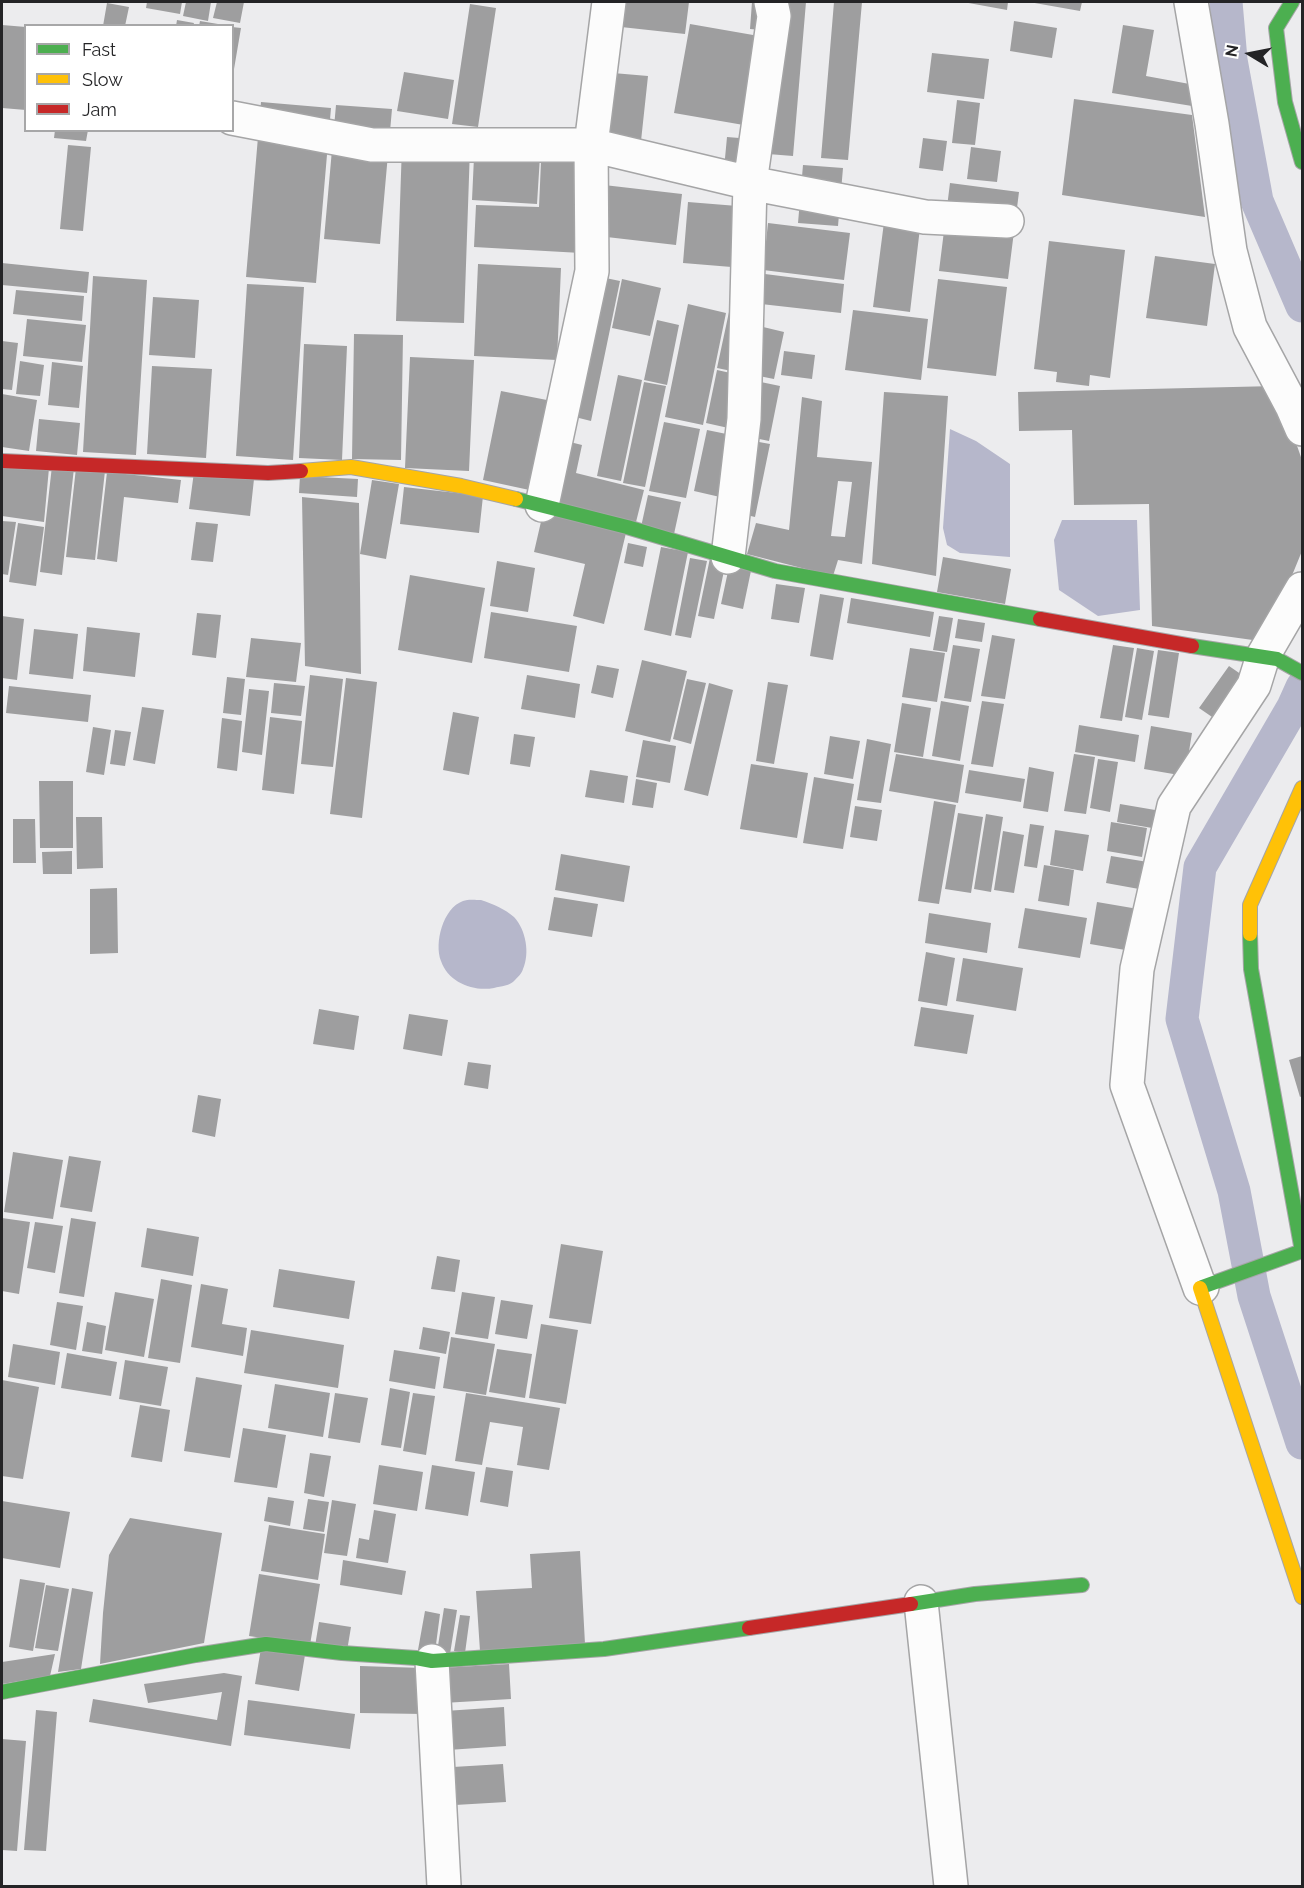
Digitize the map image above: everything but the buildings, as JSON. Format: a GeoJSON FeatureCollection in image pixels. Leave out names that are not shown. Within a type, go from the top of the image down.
{"type":"FeatureCollection","features":[{"type":"Feature","properties":{"kind":"street"},"geometry":{"type":"LineString","coordinates":[[542,505],[592,271],[591,145],[609,2]]}},
{"type":"Feature","properties":{"kind":"street"},"geometry":{"type":"LineString","coordinates":[[728,557],[744,419],[750,183],[774,16],[771,2]]}},
{"type":"Feature","properties":{"kind":"street"},"geometry":{"type":"LineString","coordinates":[[1191,2],[1212,124],[1230,251],[1250,327],[1302,429]]}},
{"type":"Feature","properties":{"kind":"street"},"geometry":{"type":"LineString","coordinates":[[1292,2],[1276,28],[1285,102],[1302,162]]}},
{"type":"Feature","properties":{"kind":"street"},"geometry":{"type":"LineString","coordinates":[[234,118],[372,145],[591,145],[750,183],[925,217],[1007,221]]}},
{"type":"Feature","properties":{"kind":"street"},"geometry":{"type":"LineString","coordinates":[[2,461],[268,473],[351,467],[461,486],[542,505],[627,526],[775,571],[1154,640],[1270,658],[1302,673]]}},
{"type":"Feature","properties":{"kind":"street"},"geometry":{"type":"LineString","coordinates":[[1302,589],[1270,658],[1174,806],[1137,969],[1127,1085],[1201,1287],[1302,1597]]}},
{"type":"Feature","properties":{"kind":"street"},"geometry":{"type":"LineString","coordinates":[[1201,1287],[1302,1251],[1251,969],[1250,905],[1302,788]]}},
{"type":"Feature","properties":{"kind":"street"},"geometry":{"type":"LineString","coordinates":[[2,1692],[195,1655],[266,1644],[432,1661],[604,1649],[975,1594],[1082,1585]]}},
{"type":"Feature","properties":{"kind":"street"},"geometry":{"type":"LineString","coordinates":[[921,1602],[951,1887]]}},
{"type":"Feature","properties":{"kind":"street"},"geometry":{"type":"LineString","coordinates":[[432,1661],[444,1887]]}},
{"type":"Feature","properties":{"kind":"water"},"geometry":{"type":"Polygon","coordinates":[[[950,429],[976,441],[1010,464],[1010,557],[960,553],[947,545],[943,528],[950,429]]]}},
{"type":"Feature","properties":{"kind":"water"},"geometry":{"type":"Polygon","coordinates":[[[1062,520],[1137,520],[1140,610],[1098,616],[1059,590],[1054,540],[1062,520]]]}},
{"type":"Feature","properties":{"kind":"water"},"geometry":{"type":"Polygon","coordinates":[[[481,900],[499,907],[514,917],[526,942],[525,963],[520,975],[511,984],[505,986],[486,989],[462,984],[449,975],[439,954],[442,927],[450,911],[463,901],[481,900]]]}},
{"type":"Feature","properties":{"kind":"waterway"},"geometry":{"type":"LineString","coordinates":[[1226,2],[1231,60],[1257,201],[1302,306]]}},
{"type":"Feature","properties":{"kind":"waterway"},"geometry":{"type":"LineString","coordinates":[[1302,687],[1293,707],[1200,867],[1182,1019],[1234,1191],[1254,1296],[1302,1443]]}},
{"type":"Feature","properties":{"kind":"traffic: fast"},"geometry":{"type":"LineString","coordinates":[[1292,2],[1276,28],[1285,102],[1302,162]]}},
{"type":"Feature","properties":{"kind":"traffic: fast"},"geometry":{"type":"LineString","coordinates":[[516,499],[627,527],[775,571],[1040,619]]}},
{"type":"Feature","properties":{"kind":"traffic: fast"},"geometry":{"type":"LineString","coordinates":[[1192,646],[1277,659],[1302,673]]}},
{"type":"Feature","properties":{"kind":"traffic: fast"},"geometry":{"type":"LineString","coordinates":[[1202,1287],[1302,1251],[1251,969],[1250,934]]}},
{"type":"Feature","properties":{"kind":"traffic: fast"},"geometry":{"type":"LineString","coordinates":[[911,1604],[975,1594],[1082,1585]]}},
{"type":"Feature","properties":{"kind":"traffic: fast"},"geometry":{"type":"LineString","coordinates":[[2,1692],[266,1644],[432,1661],[604,1649],[749,1628]]}},
{"type":"Feature","properties":{"kind":"traffic: slow"},"geometry":{"type":"LineString","coordinates":[[301,471],[351,467],[461,486],[516,499]]}},
{"type":"Feature","properties":{"kind":"traffic: slow"},"geometry":{"type":"LineString","coordinates":[[1250,934],[1250,905],[1302,788]]}},
{"type":"Feature","properties":{"kind":"traffic: slow"},"geometry":{"type":"LineString","coordinates":[[1200,1288],[1302,1597]]}},
{"type":"Feature","properties":{"kind":"traffic: jam"},"geometry":{"type":"LineString","coordinates":[[2,461],[268,473],[301,471]]}},
{"type":"Feature","properties":{"kind":"traffic: jam"},"geometry":{"type":"LineString","coordinates":[[1040,619],[1192,646]]}},
{"type":"Feature","properties":{"kind":"traffic: jam"},"geometry":{"type":"LineString","coordinates":[[749,1628],[911,1604]]}}]}
